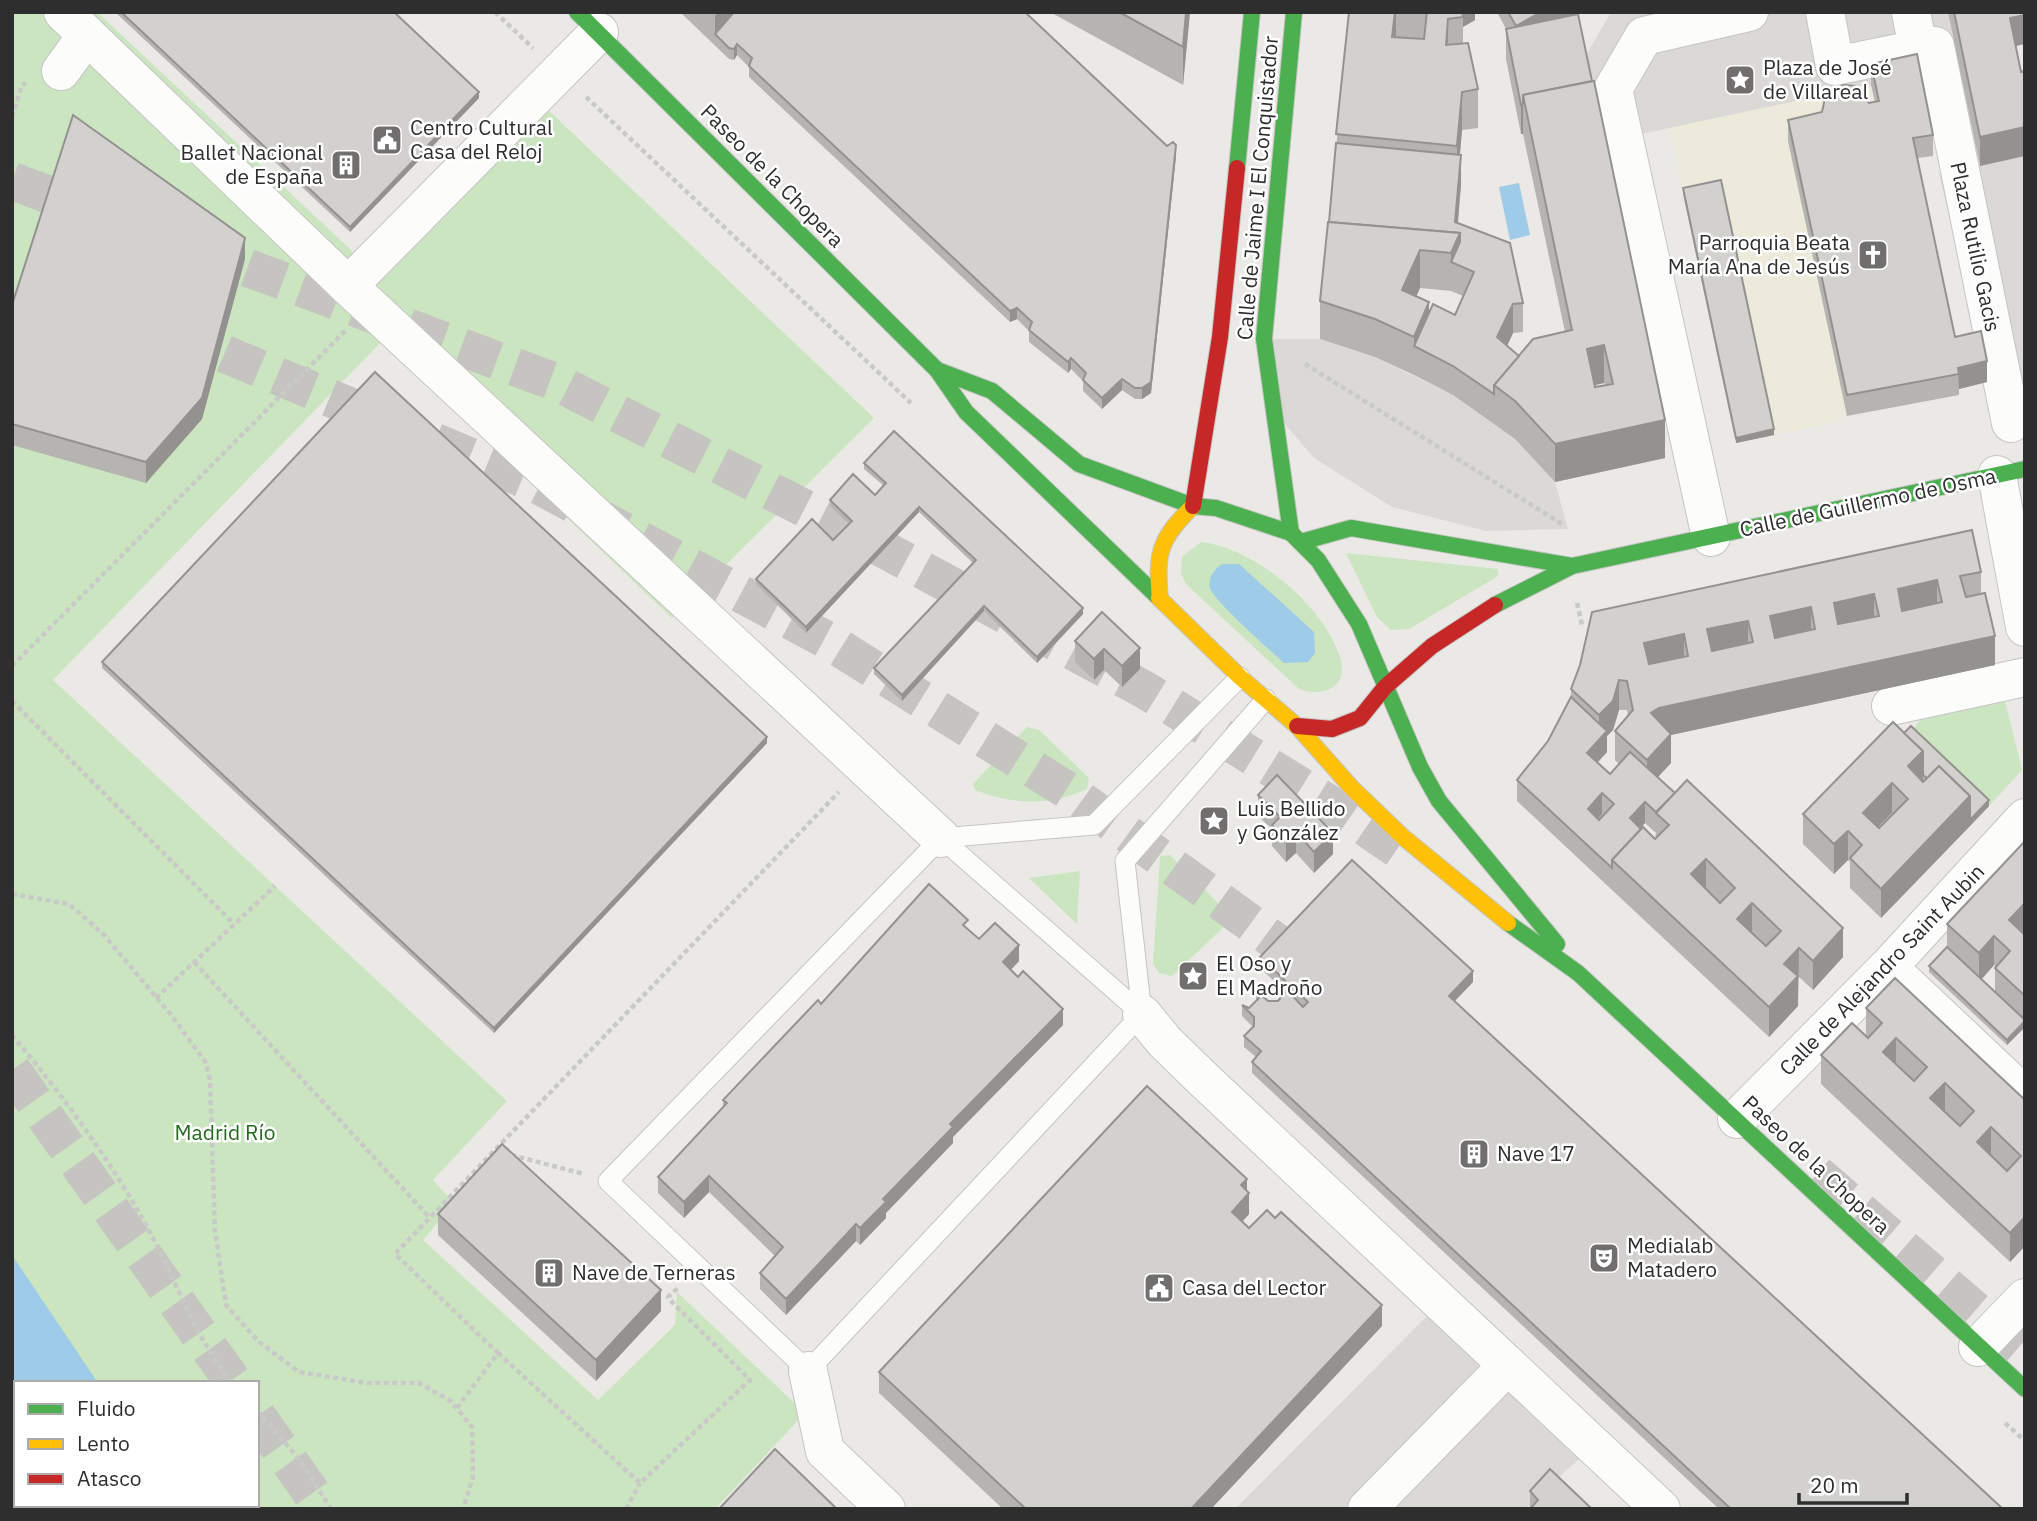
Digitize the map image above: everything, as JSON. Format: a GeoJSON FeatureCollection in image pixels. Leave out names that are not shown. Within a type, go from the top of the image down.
{"type":"FeatureCollection","features":[{"type":"Feature","properties":{"kind":"street","name":"Calle de Jaime I El Conquistador"},"geometry":{"type":"LineString","coordinates":[[1194,506],[1220,337],[1252,12]]}},
{"type":"Feature","properties":{"kind":"street","name":"Calle de Jaime I El Conquistador"},"geometry":{"type":"LineString","coordinates":[[1294,12],[1265,338],[1296,537]]}},
{"type":"Feature","properties":{"kind":"street","name":"Calle de Guillermo de Osma"},"geometry":{"type":"LineString","coordinates":[[1711,537],[1613,89],[1644,36],[1749,12]]}},
{"type":"Feature","properties":{"kind":"street"},"geometry":{"type":"LineString","coordinates":[[1825,12],[1835,66],[1929,60],[1911,12]]}},
{"type":"Feature","properties":{"kind":"street","name":"Paseo de la Chopera"},"geometry":{"type":"LineString","coordinates":[[588,22],[937,370],[966,412],[1240,677],[1297,726],[1352,788],[1403,837],[1482,905],[1578,973],[2025,1389]]}},
{"type":"Feature","properties":{"kind":"street"},"geometry":{"type":"LineString","coordinates":[[359,296],[588,22]]}},
{"type":"Feature","properties":{"kind":"street"},"geometry":{"type":"LineString","coordinates":[[61,71],[75,24],[359,296],[941,838]]}},
{"type":"Feature","properties":{"kind":"street","name":"Plaza Rutilio Gacis"},"geometry":{"type":"LineString","coordinates":[[1929,60],[2011,423]]}},
{"type":"Feature","properties":{"kind":"street","name":"Paseo de la Chopera"},"geometry":{"type":"LineString","coordinates":[[937,370],[992,391],[1079,464],[1194,506],[1216,508],[1296,537],[1326,568],[1359,621],[1385,687],[1439,802],[1506,878],[1578,973]]}},
{"type":"Feature","properties":{"kind":"street"},"geometry":{"type":"LineString","coordinates":[[2011,472],[2025,626]]}},
{"type":"Feature","properties":{"kind":"street","name":"Calle de Guillermo de Osma"},"geometry":{"type":"LineString","coordinates":[[1297,726],[1332,729],[1360,718],[1385,687],[1432,646],[1490,607],[1572,566],[2011,472]]}},
{"type":"Feature","properties":{"kind":"street"},"geometry":{"type":"LineString","coordinates":[[1160,599],[1156,554],[1169,530],[1194,506]]}},
{"type":"Feature","properties":{"kind":"street","name":"Calle de Guillermo de Osma"},"geometry":{"type":"LineString","coordinates":[[1296,537],[1351,528],[1572,566]]}},
{"type":"Feature","properties":{"kind":"street"},"geometry":{"type":"LineString","coordinates":[[1891,706],[2025,677]]}},
{"type":"Feature","properties":{"kind":"street","name":"Calle de Alejandro Saint Aubin"},"geometry":{"type":"LineString","coordinates":[[1737,1119],[1888,967],[2025,818]]}},
{"type":"Feature","properties":{"kind":"street"},"geometry":{"type":"LineString","coordinates":[[1888,967],[2025,1096]]}},
{"type":"Feature","properties":{"kind":"street"},"geometry":{"type":"LineString","coordinates":[[1142,1014],[1165,1042],[1202,1078],[1661,1509]]}},
{"type":"Feature","properties":{"kind":"street"},"geometry":{"type":"LineString","coordinates":[[1978,1347],[2025,1298]]}},
{"type":"Feature","properties":{"kind":"street"},"geometry":{"type":"LineString","coordinates":[[1367,1509],[1508,1365]]}},
{"type":"Feature","properties":{"kind":"street"},"geometry":{"type":"LineString","coordinates":[[808,1371],[825,1451],[886,1509]]}},
{"type":"Feature","properties":{"kind":"lane"},"geometry":{"type":"LineString","coordinates":[[1240,677],[1094,825],[941,838],[608,1181],[808,1371],[1142,1014],[1125,860],[1266,699]]}},
{"type":"Feature","properties":{"kind":"lane"},"geometry":{"type":"LineString","coordinates":[[941,838],[1142,1014]]}},
{"type":"Feature","properties":{"kind":"path"},"geometry":{"type":"LineString","coordinates":[[12,666],[359,296]]}},
{"type":"Feature","properties":{"kind":"path"},"geometry":{"type":"LineString","coordinates":[[1303,362],[1568,528]]}},
{"type":"Feature","properties":{"kind":"path"},"geometry":{"type":"LineString","coordinates":[[12,701],[234,924]]}},
{"type":"Feature","properties":{"kind":"path"},"geometry":{"type":"LineString","coordinates":[[640,1483],[395,1254],[499,1142],[864,766]]}},
{"type":"Feature","properties":{"kind":"path"},"geometry":{"type":"LineString","coordinates":[[156,998],[275,886]]}},
{"type":"Feature","properties":{"kind":"path"},"geometry":{"type":"LineString","coordinates":[[12,894],[69,904],[104,935],[206,1063],[210,1080],[215,1231],[226,1305],[259,1342],[299,1372],[367,1383],[419,1382],[451,1401],[472,1427],[473,1477],[463,1509]]}},
{"type":"Feature","properties":{"kind":"path"},"geometry":{"type":"LineString","coordinates":[[194,962],[429,1217]]}},
{"type":"Feature","properties":{"kind":"path"},"geometry":{"type":"LineString","coordinates":[[12,1035],[65,1098],[152,1237],[183,1303],[231,1381]]}},
{"type":"Feature","properties":{"kind":"path"},"geometry":{"type":"LineString","coordinates":[[499,1142],[512,1155],[608,1181]]}},
{"type":"Feature","properties":{"kind":"path"},"geometry":{"type":"LineString","coordinates":[[626,1509],[640,1483],[750,1380],[668,1297],[700,1268]]}},
{"type":"Feature","properties":{"kind":"path"},"geometry":{"type":"LineString","coordinates":[[457,1408],[498,1353]]}},
{"type":"Feature","properties":{"kind":"path"},"geometry":{"type":"LineString","coordinates":[[259,1413],[300,1461],[331,1509]]}},
{"type":"Feature","properties":{"kind":"shaded area","name":"Plaza de José de Villareal"},"geometry":{"type":"Polygon","coordinates":[[[1611,12],[1948,12],[1959,66],[1599,143],[1582,62],[1611,12]]]}},
{"type":"Feature","properties":{"kind":"shaded area"},"geometry":{"type":"Polygon","coordinates":[[[1871,85],[1879,122],[1788,141],[1847,416],[1836,418],[1837,422],[1736,443],[1670,128],[1871,85]]]}},
{"type":"Feature","properties":{"kind":"shaded area"},"geometry":{"type":"Polygon","coordinates":[[[2025,156],[2025,412],[1981,352],[1939,174],[2025,156]]]}},
{"type":"Feature","properties":{"kind":"shaded area"},"geometry":{"type":"Polygon","coordinates":[[[1264,339],[1320,339],[1375,357],[1453,395],[1515,439],[1555,482],[1568,529],[1486,531],[1392,507],[1314,458],[1272,409],[1264,339]]]}},
{"type":"Feature","properties":{"kind":"shaded area"},"geometry":{"type":"Polygon","coordinates":[[[1441,1302],[1594,1446],[1550,1485],[1531,1509],[1235,1509],[1441,1302]]]}},
{"type":"Feature","properties":{"kind":"green space","name":"Madrid Río"},"geometry":{"type":"Polygon","coordinates":[[[12,12],[97,12],[367,265],[530,93],[874,418],[672,618],[382,341],[53,680],[507,1101],[433,1180],[454,1203],[423,1240],[598,1400],[675,1325],[677,1292],[805,1413],[715,1509],[12,1509],[12,12]]]}},
{"type":"Feature","properties":{"kind":"green space"},"geometry":{"type":"Polygon","coordinates":[[[1201,542],[1243,555],[1264,567],[1303,599],[1319,618],[1340,657],[1341,676],[1332,688],[1317,692],[1299,689],[1186,584],[1181,573],[1182,557],[1201,542]]]}},
{"type":"Feature","properties":{"kind":"green space"},"geometry":{"type":"Polygon","coordinates":[[[1346,553],[1498,569],[1498,576],[1409,629],[1391,630],[1377,617],[1346,553]]]}},
{"type":"Feature","properties":{"kind":"green space"},"geometry":{"type":"Polygon","coordinates":[[[2005,701],[2022,770],[1989,806],[1911,732],[1923,716],[2005,701]]]}},
{"type":"Feature","properties":{"kind":"green space"},"geometry":{"type":"Polygon","coordinates":[[[1027,727],[1039,730],[1089,778],[1087,789],[1073,795],[1031,802],[1003,799],[975,790],[973,784],[1027,727]]]}},
{"type":"Feature","properties":{"kind":"green space"},"geometry":{"type":"Polygon","coordinates":[[[1170,855],[1231,916],[1231,920],[1172,976],[1159,973],[1153,964],[1160,856],[1170,855]]]}},
{"type":"Feature","properties":{"kind":"green space"},"geometry":{"type":"Polygon","coordinates":[[[1080,871],[1077,924],[1029,878],[1080,871]]]}},
{"type":"Feature","properties":{"kind":"water"},"geometry":{"type":"Polygon","coordinates":[[[1519,183],[1530,235],[1510,240],[1499,187],[1519,183]]]}},
{"type":"Feature","properties":{"kind":"water"},"geometry":{"type":"Polygon","coordinates":[[[1222,564],[1239,564],[1314,632],[1315,653],[1308,662],[1284,663],[1221,603],[1210,588],[1210,581],[1216,568],[1222,564]]]}},
{"type":"Feature","properties":{"kind":"water"},"geometry":{"type":"Polygon","coordinates":[[[12,1255],[97,1381],[14,1381],[14,1507],[183,1509],[12,1509],[12,1255]]]}},
{"type":"Feature","properties":{"kind":"building","name":"Ballet Nacional de España"},"geometry":{"type":"Polygon","coordinates":[[[121,12],[394,12],[479,92],[350,227],[121,12]]]}},
{"type":"Feature","properties":{"kind":"building"},"geometry":{"type":"Polygon","coordinates":[[[734,12],[1025,12],[1167,146],[1173,142],[1176,145],[1151,382],[1142,388],[1135,388],[1122,379],[1102,398],[1083,380],[1086,373],[1071,358],[1068,362],[1029,330],[1032,322],[1017,308],[1010,311],[749,66],[752,58],[737,44],[734,49],[729,48],[715,34],[734,12]]]}},
{"type":"Feature","properties":{"kind":"building"},"geometry":{"type":"Polygon","coordinates":[[[1119,12],[1186,12],[1183,47],[1119,12]]]}},
{"type":"Feature","properties":{"kind":"building"},"geometry":{"type":"Polygon","coordinates":[[[1349,12],[1395,12],[1392,37],[1424,39],[1427,12],[1462,12],[1463,17],[1448,19],[1446,45],[1468,43],[1478,89],[1462,92],[1457,146],[1336,134],[1349,12]]]}},
{"type":"Feature","properties":{"kind":"building"},"geometry":{"type":"Polygon","coordinates":[[[1508,12],[1541,12],[1516,26],[1508,12]]]}},
{"type":"Feature","properties":{"kind":"building"},"geometry":{"type":"Polygon","coordinates":[[[1954,12],[2025,12],[2025,15],[2010,18],[2021,72],[2025,71],[2025,127],[1980,137],[1954,12]]]}},
{"type":"Feature","properties":{"kind":"building"},"geometry":{"type":"Polygon","coordinates":[[[1578,14],[1592,81],[1523,95],[1521,105],[1506,29],[1578,14]]]}},
{"type":"Feature","properties":{"kind":"building","name":"Parroquia Beata María Ana de Jesús"},"geometry":{"type":"Polygon","coordinates":[[[1917,54],[1933,135],[1913,138],[1955,337],[1981,331],[1987,361],[1958,368],[1959,374],[1847,395],[1788,120],[1822,112],[1825,98],[1843,85],[1856,86],[1869,103],[1879,101],[1871,64],[1917,54]]]}},
{"type":"Feature","properties":{"kind":"building"},"geometry":{"type":"Polygon","coordinates":[[[1594,81],[1665,420],[1555,444],[1515,401],[1494,385],[1533,339],[1572,330],[1523,95],[1594,81]],[[1604,345],[1587,349],[1595,387],[1613,384],[1604,345]]]}},
{"type":"Feature","properties":{"kind":"building"},"geometry":{"type":"Polygon","coordinates":[[[73,115],[245,238],[202,398],[146,462],[12,424],[12,305],[73,115]]]}},
{"type":"Feature","properties":{"kind":"building"},"geometry":{"type":"Polygon","coordinates":[[[1336,143],[1461,155],[1455,222],[1510,243],[1523,303],[1513,304],[1497,337],[1519,356],[1494,385],[1494,394],[1453,366],[1414,346],[1433,304],[1455,315],[1474,272],[1451,262],[1460,242],[1460,233],[1329,222],[1336,143]]]}},
{"type":"Feature","properties":{"kind":"building"},"geometry":{"type":"Polygon","coordinates":[[[1721,180],[1774,429],[1736,438],[1683,188],[1721,180]]]}},
{"type":"Feature","properties":{"kind":"building"},"geometry":{"type":"Polygon","coordinates":[[[1328,222],[1460,233],[1451,253],[1420,250],[1402,290],[1429,302],[1414,337],[1375,319],[1320,301],[1328,222]]]}},
{"type":"Feature","properties":{"kind":"building"},"geometry":{"type":"Polygon","coordinates":[[[375,372],[767,737],[494,1028],[102,662],[375,372]]]}},
{"type":"Feature","properties":{"kind":"building"},"geometry":{"type":"Polygon","coordinates":[[[894,431],[1083,608],[1037,657],[984,606],[902,695],[874,668],[976,560],[919,507],[806,627],[756,579],[812,519],[833,540],[852,521],[830,500],[853,474],[875,495],[886,483],[864,463],[894,431]]]}},
{"type":"Feature","properties":{"kind":"building"},"geometry":{"type":"Polygon","coordinates":[[[1972,530],[1981,572],[1960,576],[1966,597],[1985,593],[1995,636],[1659,708],[1651,713],[1671,734],[1647,760],[1615,731],[1633,710],[1627,681],[1619,680],[1613,701],[1599,715],[1571,689],[1580,665],[1592,612],[1972,530]],[[1937,580],[1898,589],[1902,611],[1942,602],[1937,580]],[[1874,594],[1834,603],[1838,624],[1879,616],[1874,594]],[[1811,607],[1770,616],[1775,638],[1815,629],[1811,607]],[[1748,621],[1707,629],[1712,651],[1753,642],[1748,621]],[[1684,634],[1644,643],[1649,664],[1688,656],[1684,634]]]}},
{"type":"Feature","properties":{"kind":"building"},"geometry":{"type":"Polygon","coordinates":[[[1102,612],[1140,648],[1122,666],[1104,649],[1094,659],[1075,641],[1102,612]]]}},
{"type":"Feature","properties":{"kind":"building"},"geometry":{"type":"Polygon","coordinates":[[[1571,697],[1607,731],[1587,753],[1610,774],[1630,752],[1675,793],[1656,812],[1645,802],[1630,818],[1641,829],[1612,860],[1612,868],[1517,780],[1548,741],[1571,697]],[[1602,793],[1588,809],[1599,820],[1614,804],[1602,793]]]}},
{"type":"Feature","properties":{"kind":"building"},"geometry":{"type":"Polygon","coordinates":[[[1893,722],[1923,751],[1908,766],[1923,782],[1939,766],[1970,796],[1881,889],[1850,858],[1862,845],[1848,831],[1834,844],[1803,814],[1893,722]],[[1892,783],[1863,813],[1879,828],[1908,799],[1892,783]]]}},
{"type":"Feature","properties":{"kind":"building"},"geometry":{"type":"Polygon","coordinates":[[[1911,726],[1989,800],[1970,820],[1970,796],[1939,766],[1927,778],[1923,775],[1923,751],[1904,733],[1911,726]]]}},
{"type":"Feature","properties":{"kind":"building"},"geometry":{"type":"Polygon","coordinates":[[[1277,775],[1333,833],[1314,852],[1296,832],[1286,841],[1272,825],[1280,817],[1258,795],[1277,775]]]}},
{"type":"Feature","properties":{"kind":"building"},"geometry":{"type":"Polygon","coordinates":[[[1687,780],[1843,928],[1813,961],[1799,948],[1784,964],[1798,976],[1769,1007],[1612,860],[1643,827],[1655,839],[1669,825],[1656,813],[1687,780]],[[1706,859],[1691,874],[1720,903],[1735,888],[1706,859]],[[1752,903],[1737,919],[1766,946],[1781,931],[1752,903]]]}},
{"type":"Feature","properties":{"kind":"building"},"geometry":{"type":"Polygon","coordinates":[[[2025,841],[2025,903],[2009,920],[2025,935],[2025,996],[1995,968],[2010,951],[1994,936],[1979,953],[1947,924],[2025,841]]]}},
{"type":"Feature","properties":{"kind":"building","name":"Nave 17"},"geometry":{"type":"Polygon","coordinates":[[[1352,860],[1473,971],[1449,996],[2003,1509],[1731,1509],[1252,1062],[1261,1051],[1244,1036],[1254,1026],[1254,1017],[1242,1005],[1249,1008],[1259,998],[1256,990],[1268,1001],[1278,1001],[1287,990],[1303,1007],[1308,1002],[1260,957],[1352,860]]]}},
{"type":"Feature","properties":{"kind":"building"},"geometry":{"type":"Polygon","coordinates":[[[929,884],[968,920],[963,925],[979,939],[995,923],[1019,945],[1003,962],[1018,977],[1023,971],[1063,1009],[950,1124],[953,1127],[883,1199],[886,1202],[860,1228],[856,1224],[786,1299],[760,1273],[783,1247],[709,1176],[684,1202],[658,1177],[727,1103],[723,1100],[818,1000],[821,1004],[929,884]]]}},
{"type":"Feature","properties":{"kind":"building"},"geometry":{"type":"Polygon","coordinates":[[[1947,947],[2025,1020],[2007,1040],[1929,966],[1947,947]]]}},
{"type":"Feature","properties":{"kind":"building"},"geometry":{"type":"Polygon","coordinates":[[[1895,978],[2025,1100],[2025,1217],[2010,1233],[1821,1055],[1852,1023],[1868,1038],[1882,1023],[1866,1008],[1895,978]],[[1896,1038],[1883,1052],[1914,1081],[1927,1067],[1896,1038]],[[1945,1083],[1930,1098],[1960,1126],[1974,1111],[1945,1083]],[[1991,1127],[1977,1142],[2007,1171],[2021,1156],[1991,1127]]]}},
{"type":"Feature","properties":{"kind":"building","name":"Casa del Lector"},"geometry":{"type":"Polygon","coordinates":[[[1147,1086],[1247,1179],[1241,1185],[1249,1193],[1232,1212],[1249,1228],[1267,1210],[1275,1218],[1281,1212],[1382,1305],[1191,1509],[1026,1509],[879,1372],[1147,1086]]]}},
{"type":"Feature","properties":{"kind":"building","name":"Nave de Terneras"},"geometry":{"type":"Polygon","coordinates":[[[502,1144],[661,1290],[596,1360],[438,1214],[502,1144]]]}},
{"type":"Feature","properties":{"kind":"building"},"geometry":{"type":"Polygon","coordinates":[[[775,1449],[837,1509],[719,1509],[775,1449]]]}},
{"type":"Feature","properties":{"kind":"building"},"geometry":{"type":"Polygon","coordinates":[[[1550,1469],[1592,1509],[1530,1509],[1538,1500],[1530,1491],[1550,1469]]]}},
{"type":"Feature","properties":{"kind":"tunnel"},"geometry":{"type":"LineString","coordinates":[[12,181],[95,212]]}},
{"type":"Feature","properties":{"kind":"tunnel"},"geometry":{"type":"LineString","coordinates":[[194,248],[558,383],[861,537],[1145,690],[1349,816],[1407,856]]}},
{"type":"Feature","properties":{"kind":"tunnel"},"geometry":{"type":"LineString","coordinates":[[171,334],[201,344],[538,485],[825,639],[1070,792],[1319,973]]}},
{"type":"Feature","properties":{"kind":"tunnel"},"geometry":{"type":"LineString","coordinates":[[12,1070],[233,1381]]}},
{"type":"Feature","properties":{"kind":"tunnel"},"geometry":{"type":"LineString","coordinates":[[1817,1174],[2025,1353]]}},
{"type":"Feature","properties":{"kind":"tunnel"},"geometry":{"type":"LineString","coordinates":[[259,1419],[323,1509]]}},
{"type":"Feature","properties":{"kind":"traffic: fast"},"geometry":{"type":"LineString","coordinates":[[577,12],[937,370],[966,412],[1159,598]]}},
{"type":"Feature","properties":{"kind":"traffic: fast"},"geometry":{"type":"LineString","coordinates":[[1237,168],[1252,12]]}},
{"type":"Feature","properties":{"kind":"traffic: fast"},"geometry":{"type":"LineString","coordinates":[[1291,533],[1264,339],[1294,12]]}},
{"type":"Feature","properties":{"kind":"traffic: fast"},"geometry":{"type":"LineString","coordinates":[[937,370],[992,391],[1079,464],[1193,506],[1216,508],[1291,533],[1318,560],[1359,624],[1420,767],[1439,801],[1557,944]]}},
{"type":"Feature","properties":{"kind":"traffic: fast"},"geometry":{"type":"LineString","coordinates":[[1495,605],[1572,566],[2025,469]]}},
{"type":"Feature","properties":{"kind":"traffic: fast"},"geometry":{"type":"LineString","coordinates":[[1301,542],[1351,528],[1572,566]]}},
{"type":"Feature","properties":{"kind":"traffic: fast"},"geometry":{"type":"LineString","coordinates":[[1508,923],[1578,973],[2025,1389]]}},
{"type":"Feature","properties":{"kind":"traffic: slow"},"geometry":{"type":"LineString","coordinates":[[1160,599],[1159,569],[1162,548],[1173,528],[1193,506]]}},
{"type":"Feature","properties":{"kind":"traffic: slow"},"geometry":{"type":"LineString","coordinates":[[1159,598],[1240,677],[1297,726],[1352,788],[1403,837],[1508,923]]}},
{"type":"Feature","properties":{"kind":"traffic: jam"},"geometry":{"type":"LineString","coordinates":[[1193,506],[1220,337],[1237,168]]}},
{"type":"Feature","properties":{"kind":"traffic: jam"},"geometry":{"type":"LineString","coordinates":[[1297,726],[1332,729],[1360,718],[1385,687],[1432,646],[1495,605]]}},
{"type":"Feature","properties":{"kind":"place","name":"Plaza de José de Villareal"},"geometry":{"type":"Point","coordinates":[1740,80]}},
{"type":"Feature","properties":{"kind":"place","name":"Centro Cultural Casa del Reloj"},"geometry":{"type":"Point","coordinates":[387,140]}},
{"type":"Feature","properties":{"kind":"place","name":"Ballet Nacional de España"},"geometry":{"type":"Point","coordinates":[346,165]}},
{"type":"Feature","properties":{"kind":"place","name":"Parroquia Beata María Ana de Jesús"},"geometry":{"type":"Point","coordinates":[1873,255]}},
{"type":"Feature","properties":{"kind":"place","name":"Luis Bellido y González"},"geometry":{"type":"Point","coordinates":[1214,821]}},
{"type":"Feature","properties":{"kind":"place","name":"El Oso y El Madroño"},"geometry":{"type":"Point","coordinates":[1193,976]}},
{"type":"Feature","properties":{"kind":"place","name":"Nave 17"},"geometry":{"type":"Point","coordinates":[1474,1154]}},
{"type":"Feature","properties":{"kind":"place","name":"Medialab Matadero"},"geometry":{"type":"Point","coordinates":[1604,1258]}},
{"type":"Feature","properties":{"kind":"place","name":"Nave de Terneras"},"geometry":{"type":"Point","coordinates":[549,1273]}},
{"type":"Feature","properties":{"kind":"place","name":"Casa del Lector"},"geometry":{"type":"Point","coordinates":[1159,1288]}}]}
